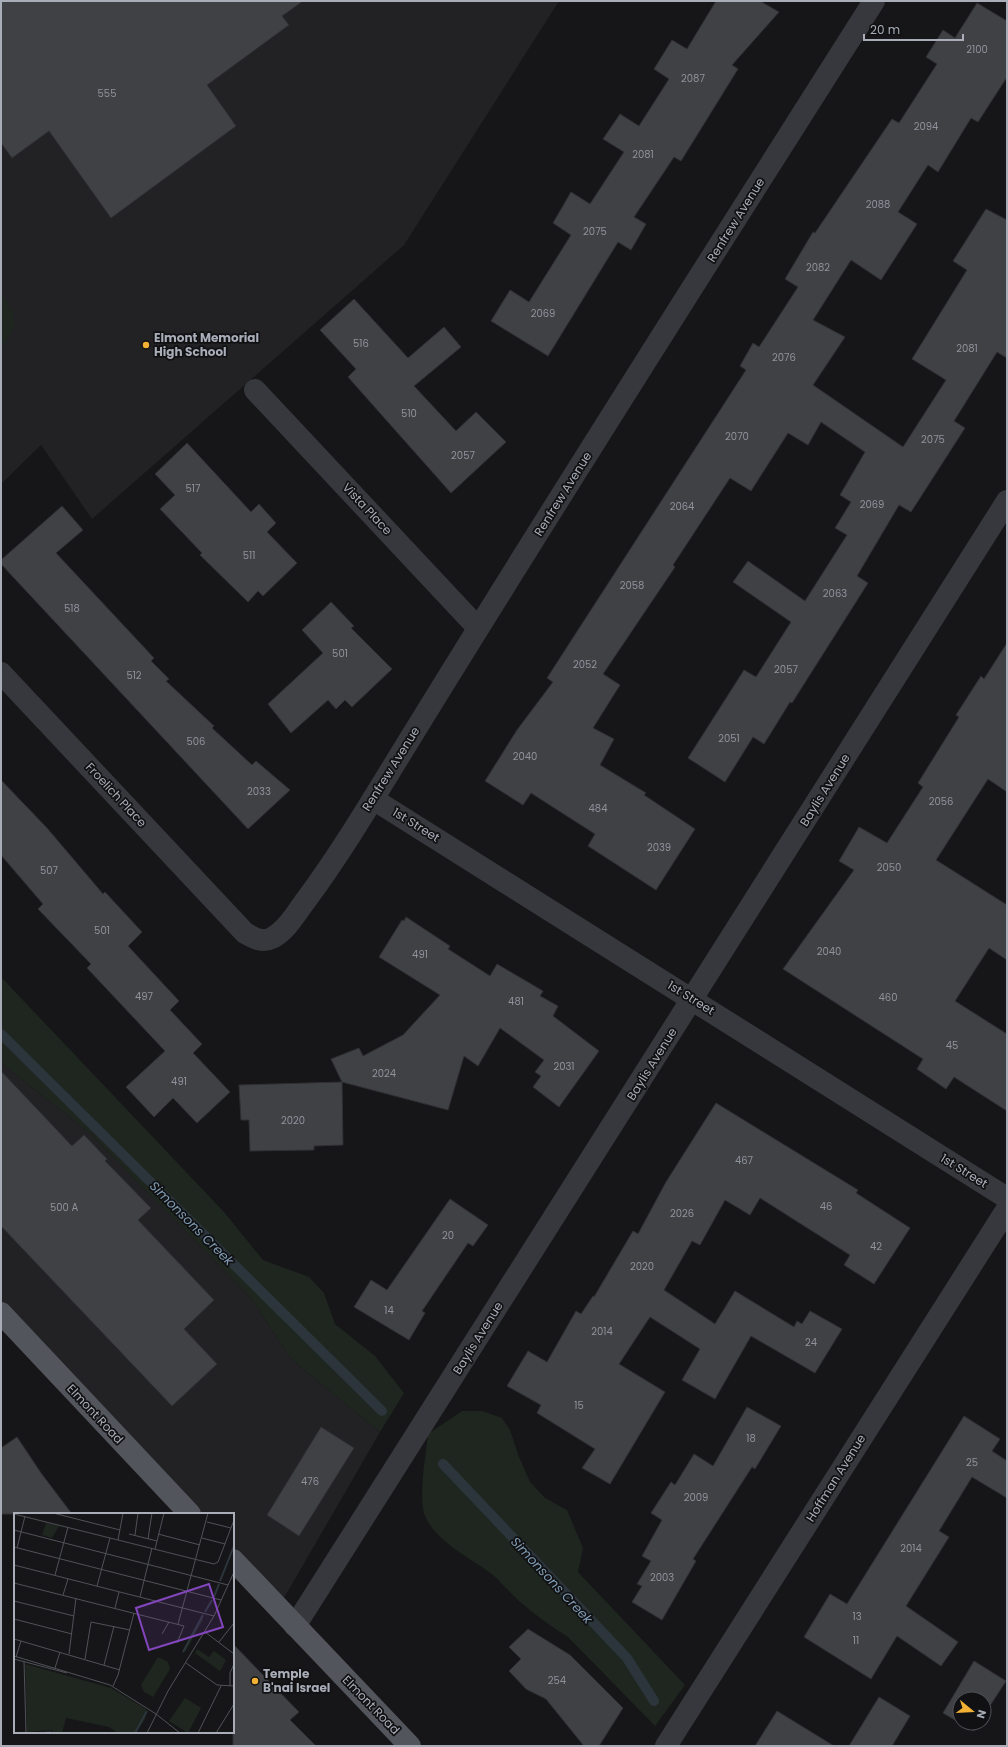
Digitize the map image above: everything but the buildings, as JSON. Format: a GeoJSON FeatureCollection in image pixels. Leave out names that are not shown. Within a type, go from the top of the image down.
{"type":"FeatureCollection","features":[{"type":"Feature","properties":{"kind":"main road","name":"Elmont Road"},"geometry":{"type":"LineString","coordinates":[[1,1314],[189,1513]]}},
{"type":"Feature","properties":{"kind":"main road","name":"Elmont Road"},"geometry":{"type":"LineString","coordinates":[[234,1561],[410,1746]]}},
{"type":"Feature","properties":{"kind":"street","name":"Renfrew Avenue"},"geometry":{"type":"LineString","coordinates":[[230,916],[255,939],[265,940],[274,937],[286,927],[316,887],[373,799],[478,628],[874,1]]}},
{"type":"Feature","properties":{"kind":"street","name":"Vista Place"},"geometry":{"type":"LineString","coordinates":[[255,390],[478,628]]}},
{"type":"Feature","properties":{"kind":"street","name":"Baylis Avenue"},"geometry":{"type":"LineString","coordinates":[[295,1626],[1007,501]]}},
{"type":"Feature","properties":{"kind":"street","name":"Froelich Place"},"geometry":{"type":"LineString","coordinates":[[1,673],[230,916]]}},
{"type":"Feature","properties":{"kind":"street","name":"1st Street"},"geometry":{"type":"LineString","coordinates":[[373,799],[1007,1198]]}},
{"type":"Feature","properties":{"kind":"street","name":"Hoffman Avenue"},"geometry":{"type":"LineString","coordinates":[[666,1746],[1007,1209]]}},
{"type":"Feature","properties":{"kind":"shaded area","name":"Elmont Memorial High School"},"geometry":{"type":"Polygon","coordinates":[[[1,1],[559,1],[404,245],[92,519],[41,445],[1,484],[1,1]]]}},
{"type":"Feature","properties":{"kind":"shaded area"},"geometry":{"type":"Polygon","coordinates":[[[1,293],[11,308],[14,321],[11,334],[1,349],[1,293]]]}},
{"type":"Feature","properties":{"kind":"shaded area"},"geometry":{"type":"Polygon","coordinates":[[[1,977],[224,1212],[263,1260],[309,1277],[324,1293],[335,1324],[375,1356],[404,1393],[380,1432],[291,1359],[251,1298],[90,1133],[1,1063],[1,977]]]}},
{"type":"Feature","properties":{"kind":"shaded area"},"geometry":{"type":"Polygon","coordinates":[[[1,1063],[90,1133],[251,1298],[291,1359],[380,1432],[284,1598],[234,1548],[234,1513],[200,1513],[1,1313],[1,1063]]]}},
{"type":"Feature","properties":{"kind":"shaded area"},"geometry":{"type":"Polygon","coordinates":[[[462,1411],[482,1411],[502,1418],[510,1430],[519,1457],[530,1482],[545,1498],[567,1510],[583,1548],[578,1572],[685,1685],[655,1726],[568,1637],[530,1611],[493,1575],[446,1542],[431,1526],[425,1516],[422,1499],[428,1434],[462,1411]]]}},
{"type":"Feature","properties":{"kind":"waterway","name":"Simonsons Creek"},"geometry":{"type":"LineString","coordinates":[[1,1034],[382,1411]]}},
{"type":"Feature","properties":{"kind":"waterway","name":"Simonsons Creek"},"geometry":{"type":"LineString","coordinates":[[443,1464],[627,1658],[654,1701]]}},
{"type":"Feature","properties":{"kind":"place","name":"Elmont Memorial High School"},"geometry":{"type":"Point","coordinates":[146,345]}},
{"type":"Feature","properties":{"kind":"place","name":"Temple B'nai Israel"},"geometry":{"type":"Point","coordinates":[255,1681]}}]}
